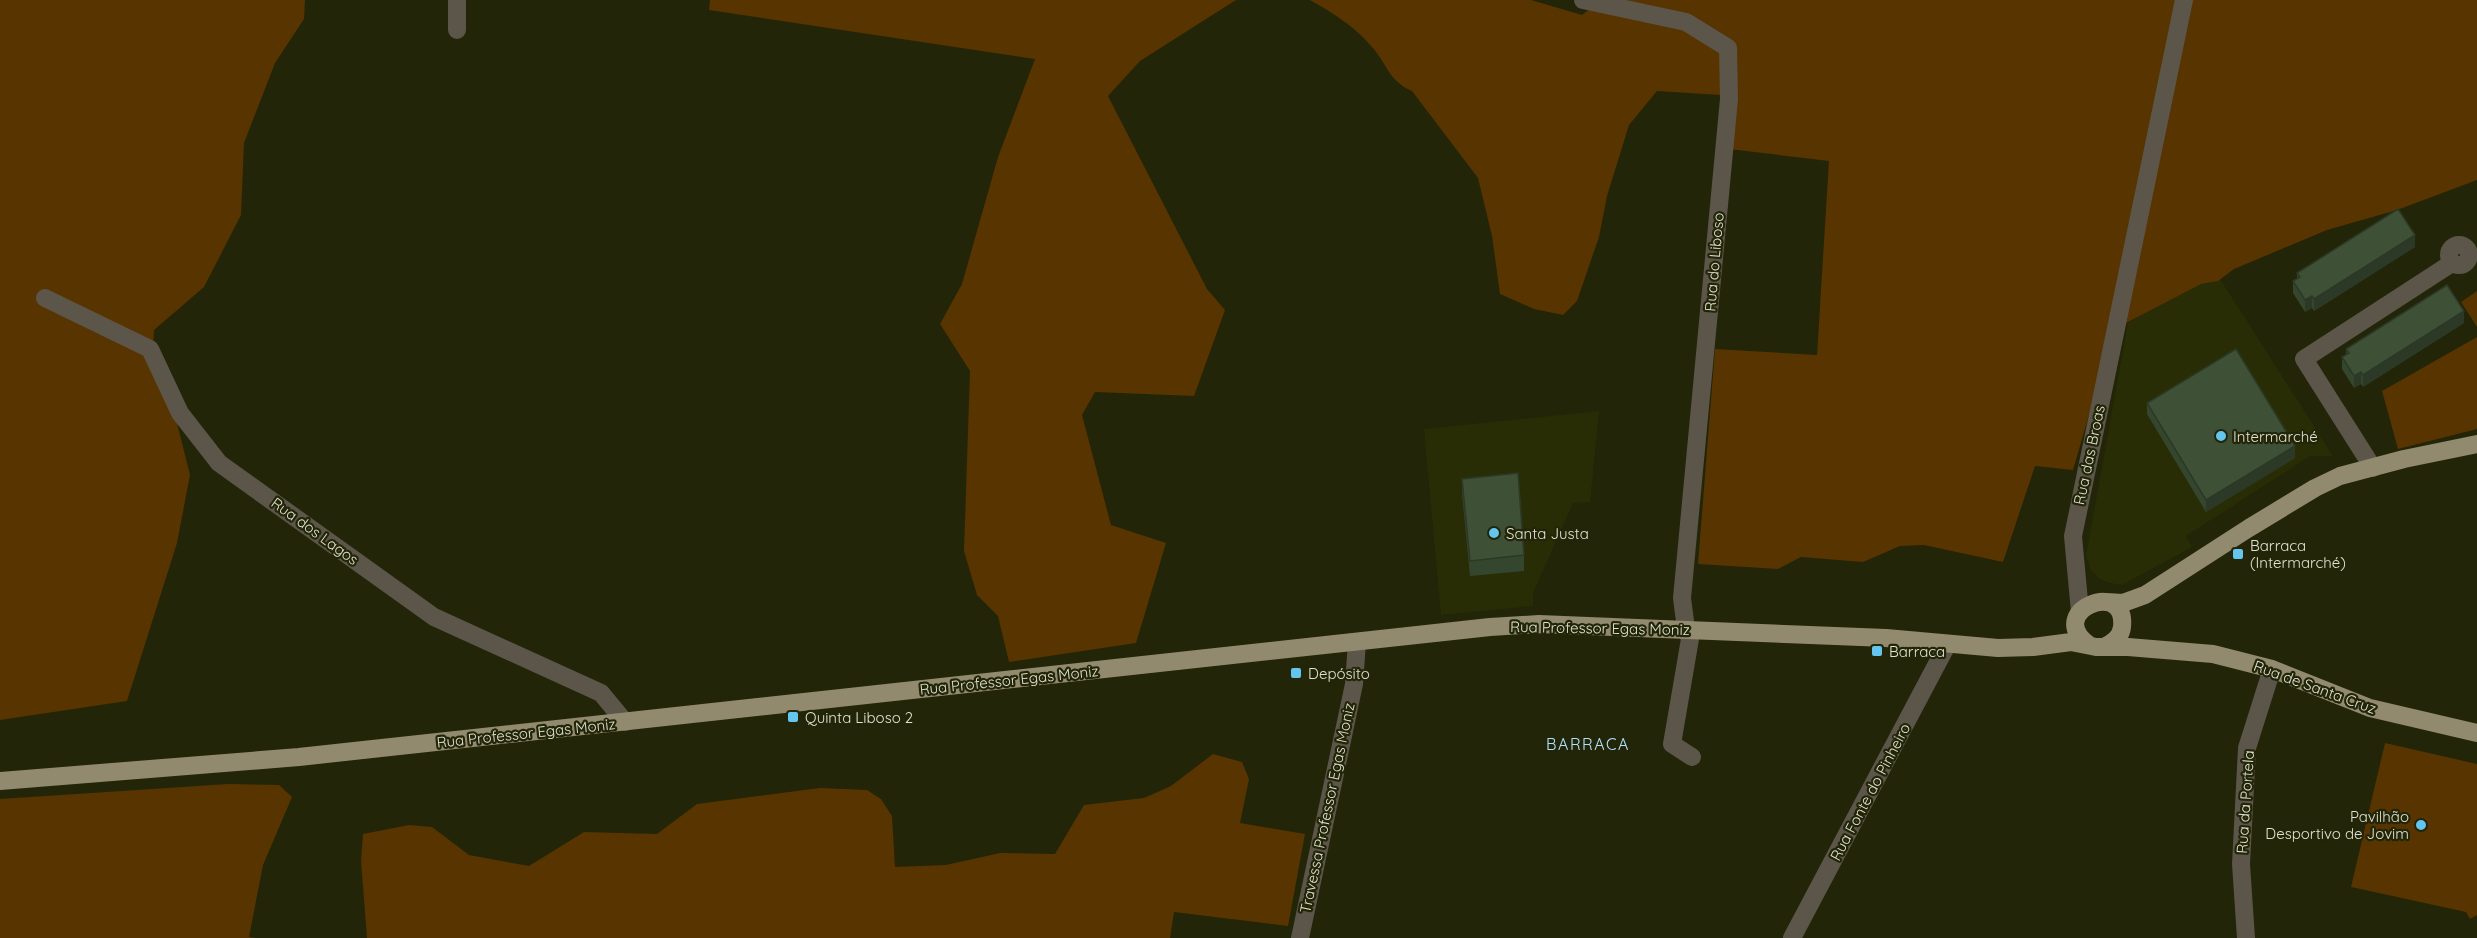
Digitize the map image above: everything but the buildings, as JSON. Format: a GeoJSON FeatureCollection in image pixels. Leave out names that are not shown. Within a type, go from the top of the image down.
{"type":"FeatureCollection","features":[{"type":"Feature","properties":{"kind":"main road"},"geometry":{"type":"LineString","coordinates":[[2145,595],[2126,614],[2117,639],[2096,646],[2083,640],[2076,627],[2080,612],[2091,603],[2123,603],[2145,595],[2315,488],[2340,476],[2471,447]]}},
{"type":"Feature","properties":{"kind":"main road"},"geometry":{"type":"LineString","coordinates":[[2106,602],[2118,611],[2122,625]]}},
{"type":"Feature","properties":{"kind":"main road","name":"Rua Professor Egas Moniz"},"geometry":{"type":"LineString","coordinates":[[2019,648],[2060,633],[2080,612]]}},
{"type":"Feature","properties":{"kind":"main road","name":"Rua Professor Egas Moniz"},"geometry":{"type":"LineString","coordinates":[[0,782],[299,757],[1539,624],[1886,638],[1947,645],[2019,648],[2060,643],[2096,646]]}},
{"type":"Feature","properties":{"kind":"main road","name":"Rua de Santa Cruz"},"geometry":{"type":"LineString","coordinates":[[2122,625],[2130,639],[2152,649]]}},
{"type":"Feature","properties":{"kind":"main road","name":"Rua de Santa Cruz"},"geometry":{"type":"LineString","coordinates":[[2096,646],[2213,654],[2272,669],[2370,708],[2477,733]]}},
{"type":"Feature","properties":{"kind":"street"},"geometry":{"type":"LineString","coordinates":[[457,0],[457,30]]}},
{"type":"Feature","properties":{"kind":"street","name":"Rua do Liboso"},"geometry":{"type":"LineString","coordinates":[[1583,0],[1686,22],[1728,48],[1730,99],[1682,598],[1686,629]]}},
{"type":"Feature","properties":{"kind":"street","name":"Rua das Broas"},"geometry":{"type":"LineString","coordinates":[[2080,612],[2073,536],[2184,0]]}},
{"type":"Feature","properties":{"kind":"street"},"geometry":{"type":"LineString","coordinates":[[2373,468],[2304,359],[2452,262]]}},
{"type":"Feature","properties":{"kind":"street","name":"Rua dos Lagos"},"geometry":{"type":"LineString","coordinates":[[45,298],[150,349],[180,413],[219,463],[434,617],[601,693],[625,722]]}},
{"type":"Feature","properties":{"kind":"street"},"geometry":{"type":"LineString","coordinates":[[2076,575],[2092,594],[2106,602]]}},
{"type":"Feature","properties":{"kind":"street"},"geometry":{"type":"LineString","coordinates":[[1686,629],[1690,639],[1672,744],[1692,757]]}},
{"type":"Feature","properties":{"kind":"street","name":"Travessa Professor Egas Moniz"},"geometry":{"type":"LineString","coordinates":[[1300,938],[1354,684],[1357,642]]}},
{"type":"Feature","properties":{"kind":"street","name":"Rua Fonte do Pinheiro"},"geometry":{"type":"LineString","coordinates":[[1793,937],[1947,645]]}},
{"type":"Feature","properties":{"kind":"street","name":"Rua da Portela"},"geometry":{"type":"LineString","coordinates":[[2246,938],[2241,864],[2247,748],[2272,669]]}},
{"type":"Feature","properties":{"kind":"shaded area"},"geometry":{"type":"Polygon","coordinates":[[[0,0],[305,0],[304,19],[275,63],[244,143],[241,215],[204,287],[154,330],[152,371],[177,423],[190,475],[177,543],[127,701],[0,720],[0,0]]]}},
{"type":"Feature","properties":{"kind":"shaded area"},"geometry":{"type":"Polygon","coordinates":[[[710,0],[1236,0],[1140,61],[1108,96],[1207,289],[1225,310],[1194,396],[1095,392],[1082,415],[1111,525],[1166,543],[1136,643],[1009,662],[998,616],[977,595],[964,551],[970,371],[940,324],[962,284],[998,157],[1035,59],[709,10],[710,0]]]}},
{"type":"Feature","properties":{"kind":"shaded area"},"geometry":{"type":"Polygon","coordinates":[[[1310,0],[1531,0],[1582,15],[1596,4],[1596,0],[2477,0],[2477,180],[2397,210],[2327,230],[2234,269],[2218,281],[2201,284],[2126,323],[2091,408],[2073,470],[2035,466],[2003,562],[1924,545],[1900,546],[1863,562],[1801,557],[1778,569],[1698,564],[1715,349],[1817,355],[1829,161],[1729,149],[1737,96],[1657,91],[1629,125],[1607,196],[1599,237],[1577,301],[1563,315],[1534,309],[1500,294],[1492,236],[1478,178],[1412,91],[1397,82],[1377,53],[1358,32],[1310,0]]]}},
{"type":"Feature","properties":{"kind":"shaded area"},"geometry":{"type":"Polygon","coordinates":[[[2215,271],[2333,456],[2310,456],[2186,536],[2192,547],[2122,585],[2110,583],[2100,579],[2091,570],[2086,556],[2128,323],[2215,271]]]}},
{"type":"Feature","properties":{"kind":"shaded area"},"geometry":{"type":"Polygon","coordinates":[[[2477,291],[2477,327],[2461,302],[2477,291]]]}},
{"type":"Feature","properties":{"kind":"shaded area"},"geometry":{"type":"Polygon","coordinates":[[[2477,337],[2477,429],[2398,449],[2382,391],[2477,337]]]}},
{"type":"Feature","properties":{"kind":"shaded area"},"geometry":{"type":"Polygon","coordinates":[[[1599,411],[1590,502],[1573,503],[1533,593],[1533,606],[1441,615],[1424,429],[1599,411]]]}},
{"type":"Feature","properties":{"kind":"shaded area","name":"Pavilhão Desportivo de Jovim"},"geometry":{"type":"Polygon","coordinates":[[[2385,743],[2477,764],[2477,915],[2470,919],[2466,912],[2351,887],[2385,743]]]}},
{"type":"Feature","properties":{"kind":"shaded area"},"geometry":{"type":"Polygon","coordinates":[[[1213,754],[1242,762],[1249,779],[1240,823],[1305,834],[1288,926],[1174,912],[1170,938],[367,938],[361,861],[363,834],[409,825],[432,827],[469,855],[529,866],[584,832],[657,834],[697,804],[820,788],[867,790],[881,799],[892,816],[895,867],[946,865],[1000,853],[1055,854],[1084,805],[1144,798],[1171,786],[1213,754]]]}},
{"type":"Feature","properties":{"kind":"shaded area"},"geometry":{"type":"Polygon","coordinates":[[[228,784],[279,785],[292,797],[263,865],[249,937],[256,938],[0,938],[0,799],[228,784]]]}},
{"type":"Feature","properties":{"kind":"place","name":"Intermarché"},"geometry":{"type":"Point","coordinates":[2221,436]}},
{"type":"Feature","properties":{"kind":"place","name":"Santa Justa"},"geometry":{"type":"Point","coordinates":[1494,533]}},
{"type":"Feature","properties":{"kind":"place","name":"Barraca (Intermarché)"},"geometry":{"type":"Point","coordinates":[2238,554]}},
{"type":"Feature","properties":{"kind":"place","name":"Barraca"},"geometry":{"type":"Point","coordinates":[1877,651]}},
{"type":"Feature","properties":{"kind":"place","name":"Depósito"},"geometry":{"type":"Point","coordinates":[1296,673]}},
{"type":"Feature","properties":{"kind":"place","name":"Quinta Liboso 2"},"geometry":{"type":"Point","coordinates":[793,717]}},
{"type":"Feature","properties":{"kind":"place","name":"Pavilhão Desportivo de Jovim"},"geometry":{"type":"Point","coordinates":[2421,825]}},
{"type":"Feature","properties":{"kind":"district","name":"BARRACA"},"geometry":{"type":"Point","coordinates":[1588,744]}}]}
